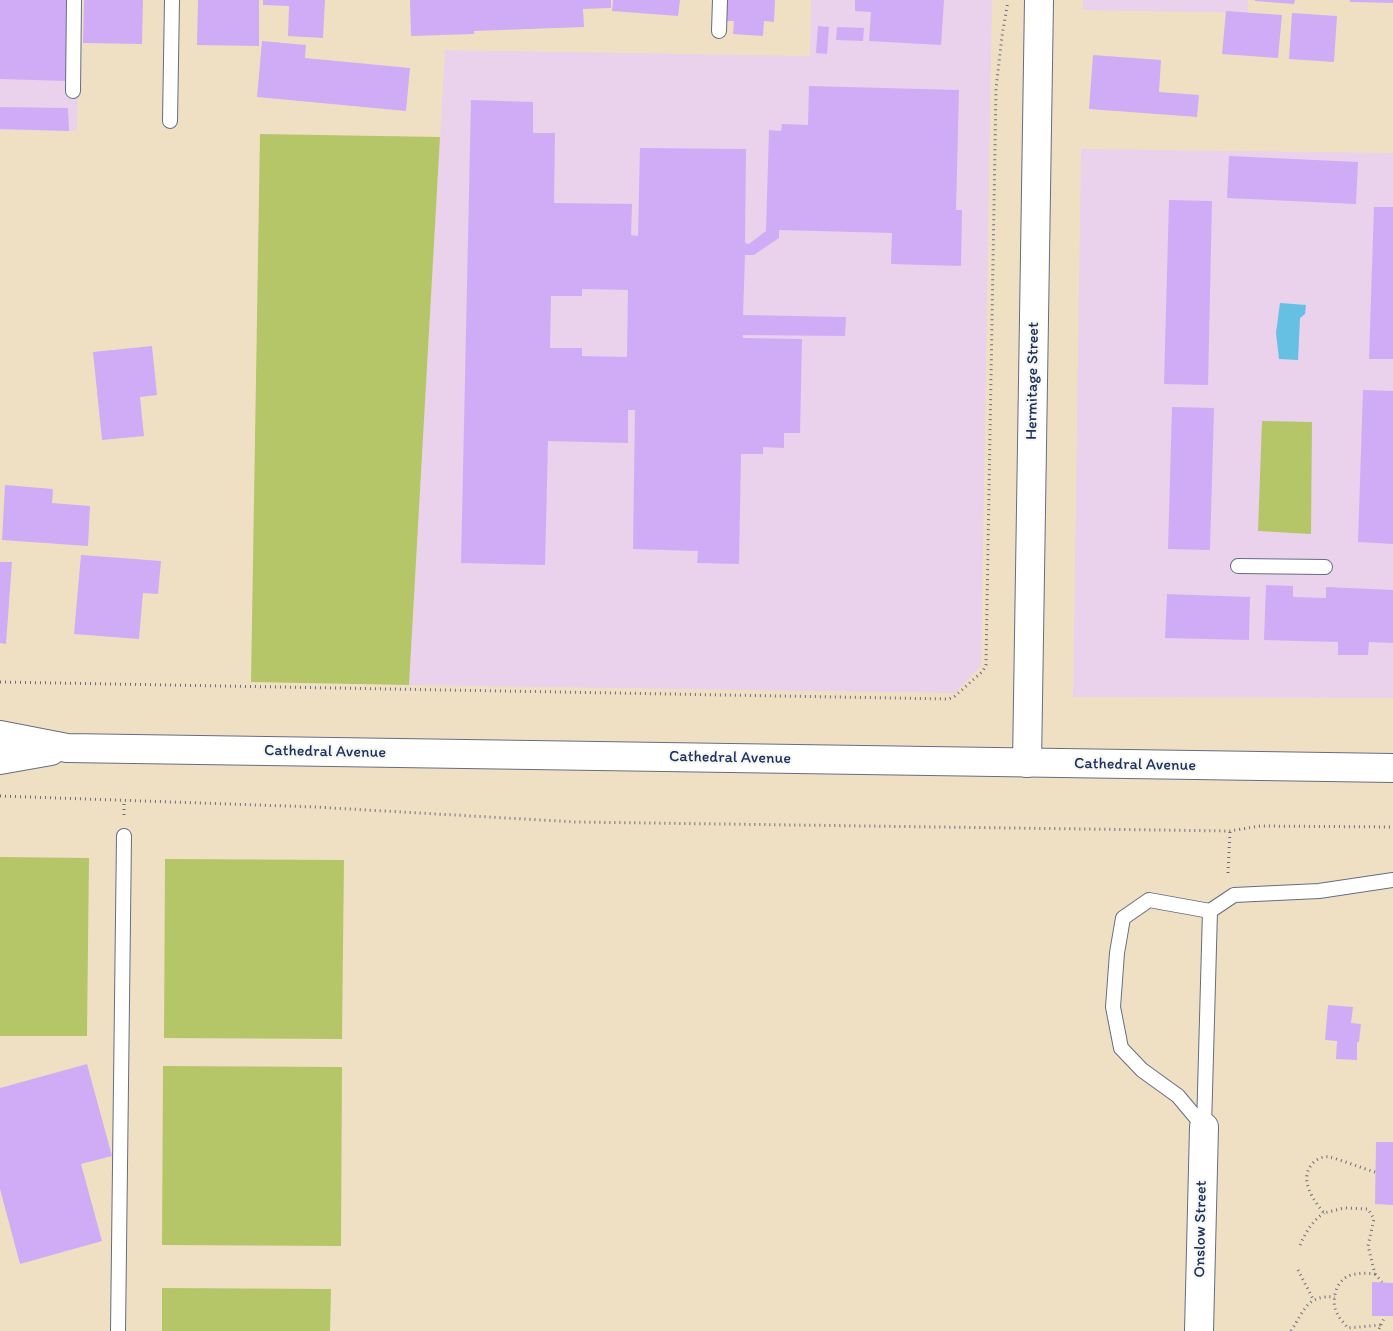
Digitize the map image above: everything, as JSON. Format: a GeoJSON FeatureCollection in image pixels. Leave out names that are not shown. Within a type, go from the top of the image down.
{"type":"FeatureCollection","features":[{"type":"Feature","properties":{"kind":"main road","name":"Hermitage Street"},"geometry":{"type":"LineString","coordinates":[[1027,763],[1039,0]]}},
{"type":"Feature","properties":{"kind":"main road","name":"Cathedral Avenue"},"geometry":{"type":"LineString","coordinates":[[0,735],[67,748],[1393,768]]}},
{"type":"Feature","properties":{"kind":"main road","name":"Cathedral Avenue"},"geometry":{"type":"LineString","coordinates":[[0,760],[67,748]]}},
{"type":"Feature","properties":{"kind":"main road","name":"Onslow Street"},"geometry":{"type":"LineString","coordinates":[[1199,1331],[1204,1127]]}},
{"type":"Feature","properties":{"kind":"lane"},"geometry":{"type":"LineString","coordinates":[[73,91],[74,0]]}},
{"type":"Feature","properties":{"kind":"lane"},"geometry":{"type":"LineString","coordinates":[[170,122],[172,0]]}},
{"type":"Feature","properties":{"kind":"lane"},"geometry":{"type":"LineString","coordinates":[[720,0],[720,31]]}},
{"type":"Feature","properties":{"kind":"lane"},"geometry":{"type":"LineString","coordinates":[[1238,566],[1325,567]]}},
{"type":"Feature","properties":{"kind":"lane"},"geometry":{"type":"LineString","coordinates":[[118,1331],[124,836]]}},
{"type":"Feature","properties":{"kind":"lane"},"geometry":{"type":"LineString","coordinates":[[1204,1127],[1178,1096],[1142,1070],[1121,1048],[1112,1007],[1117,953],[1123,918],[1148,900],[1210,911],[1234,895],[1319,891],[1393,880]]}},
{"type":"Feature","properties":{"kind":"lane"},"geometry":{"type":"LineString","coordinates":[[1204,1127],[1210,911]]}},
{"type":"Feature","properties":{"kind":"path"},"geometry":{"type":"LineString","coordinates":[[0,682],[949,699],[955,696],[983,671],[986,665],[996,89],[1008,0]]}},
{"type":"Feature","properties":{"kind":"path"},"geometry":{"type":"LineString","coordinates":[[0,796],[315,807],[576,822],[1230,831],[1260,826],[1393,827]]}},
{"type":"Feature","properties":{"kind":"path"},"geometry":{"type":"LineString","coordinates":[[1228,875],[1230,831]]}},
{"type":"Feature","properties":{"kind":"path"},"geometry":{"type":"LineString","coordinates":[[1324,1213],[1316,1204],[1309,1191],[1306,1178],[1308,1168],[1315,1159],[1328,1157],[1375,1172]]}},
{"type":"Feature","properties":{"kind":"path"},"geometry":{"type":"LineString","coordinates":[[1300,1245],[1307,1229],[1324,1213],[1344,1208],[1368,1209],[1374,1218],[1368,1246],[1375,1274],[1382,1282]]}},
{"type":"Feature","properties":{"kind":"path"},"geometry":{"type":"LineString","coordinates":[[1298,1270],[1314,1300]]}},
{"type":"Feature","properties":{"kind":"path"},"geometry":{"type":"LineString","coordinates":[[1375,1274],[1350,1275],[1342,1280],[1337,1288],[1335,1307],[1340,1319],[1348,1328],[1381,1324]]}},
{"type":"Feature","properties":{"kind":"path"},"geometry":{"type":"LineString","coordinates":[[1292,1331],[1308,1304],[1320,1296],[1335,1297]]}},
{"type":"Feature","properties":{"kind":"path"},"geometry":{"type":"LineString","coordinates":[[1378,1331],[1385,1316]]}},
{"type":"Feature","properties":{"kind":"shaded area"},"geometry":{"type":"Polygon","coordinates":[[[0,0],[79,0],[77,131],[0,130],[0,0]]]}},
{"type":"Feature","properties":{"kind":"shaded area"},"geometry":{"type":"Polygon","coordinates":[[[811,0],[992,0],[981,666],[955,693],[409,685],[445,50],[810,56],[811,0]]]}},
{"type":"Feature","properties":{"kind":"shaded area"},"geometry":{"type":"Polygon","coordinates":[[[1083,0],[1248,0],[1248,13],[1083,10],[1083,0]]]}},
{"type":"Feature","properties":{"kind":"shaded area"},"geometry":{"type":"Polygon","coordinates":[[[1081,149],[1393,153],[1393,698],[1073,697],[1081,149]]]}},
{"type":"Feature","properties":{"kind":"green space"},"geometry":{"type":"Polygon","coordinates":[[[260,134],[440,137],[409,685],[251,682],[260,134]]]}},
{"type":"Feature","properties":{"kind":"green space"},"geometry":{"type":"Polygon","coordinates":[[[1262,421],[1312,422],[1311,534],[1258,531],[1262,421]]]}},
{"type":"Feature","properties":{"kind":"green space"},"geometry":{"type":"Polygon","coordinates":[[[0,857],[89,858],[87,1036],[0,1036],[0,857]]]}},
{"type":"Feature","properties":{"kind":"green space"},"geometry":{"type":"Polygon","coordinates":[[[165,859],[344,860],[342,1039],[164,1038],[165,859]]]}},
{"type":"Feature","properties":{"kind":"green space"},"geometry":{"type":"Polygon","coordinates":[[[163,1066],[342,1067],[341,1246],[162,1245],[163,1066]]]}},
{"type":"Feature","properties":{"kind":"green space"},"geometry":{"type":"Polygon","coordinates":[[[162,1288],[331,1289],[330,1331],[162,1331],[162,1288]]]}},
{"type":"Feature","properties":{"kind":"water"},"geometry":{"type":"Polygon","coordinates":[[[1280,303],[1306,305],[1305,314],[1300,318],[1298,360],[1279,359],[1276,333],[1280,303]]]}},
{"type":"Feature","properties":{"kind":"building"},"geometry":{"type":"Polygon","coordinates":[[[0,0],[69,0],[68,81],[0,79],[0,0]]]}},
{"type":"Feature","properties":{"kind":"building"},"geometry":{"type":"Polygon","coordinates":[[[84,0],[143,0],[142,44],[83,43],[84,0]]]}},
{"type":"Feature","properties":{"kind":"building"},"geometry":{"type":"Polygon","coordinates":[[[198,0],[259,0],[259,46],[197,45],[198,0]]]}},
{"type":"Feature","properties":{"kind":"building"},"geometry":{"type":"Polygon","coordinates":[[[263,0],[325,0],[323,38],[288,36],[289,6],[263,5],[263,0]]]}},
{"type":"Feature","properties":{"kind":"building"},"geometry":{"type":"Polygon","coordinates":[[[410,0],[611,0],[611,8],[583,9],[584,27],[474,31],[474,34],[411,36],[410,0]]]}},
{"type":"Feature","properties":{"kind":"building"},"geometry":{"type":"Polygon","coordinates":[[[613,0],[680,0],[678,16],[612,11],[613,0]]]}},
{"type":"Feature","properties":{"kind":"building"},"geometry":{"type":"Polygon","coordinates":[[[723,0],[775,0],[774,22],[764,21],[763,36],[733,34],[734,21],[722,21],[723,0]]]}},
{"type":"Feature","properties":{"kind":"building"},"geometry":{"type":"Polygon","coordinates":[[[855,0],[944,0],[941,45],[869,41],[871,12],[855,11],[855,0]]]}},
{"type":"Feature","properties":{"kind":"building"},"geometry":{"type":"Polygon","coordinates":[[[1255,0],[1295,0],[1294,4],[1255,0]]]}},
{"type":"Feature","properties":{"kind":"building"},"geometry":{"type":"Polygon","coordinates":[[[1350,0],[1393,0],[1393,3],[1350,2],[1350,0]]]}},
{"type":"Feature","properties":{"kind":"building"},"geometry":{"type":"Polygon","coordinates":[[[1226,11],[1282,15],[1278,58],[1222,54],[1226,11]]]}},
{"type":"Feature","properties":{"kind":"building"},"geometry":{"type":"Polygon","coordinates":[[[1292,13],[1337,16],[1334,62],[1289,59],[1292,13]]]}},
{"type":"Feature","properties":{"kind":"building"},"geometry":{"type":"Polygon","coordinates":[[[818,26],[829,27],[827,54],[816,53],[818,26]]]}},
{"type":"Feature","properties":{"kind":"building"},"geometry":{"type":"Polygon","coordinates":[[[837,27],[864,28],[863,41],[836,40],[837,27]]]}},
{"type":"Feature","properties":{"kind":"building"},"geometry":{"type":"Polygon","coordinates":[[[262,41],[306,45],[305,58],[410,68],[406,111],[257,97],[262,41]]]}},
{"type":"Feature","properties":{"kind":"building"},"geometry":{"type":"Polygon","coordinates":[[[1093,55],[1161,60],[1159,92],[1199,95],[1197,117],[1089,109],[1093,55]]]}},
{"type":"Feature","properties":{"kind":"building"},"geometry":{"type":"Polygon","coordinates":[[[809,86],[959,90],[956,210],[962,210],[961,266],[891,264],[892,233],[779,230],[779,238],[754,255],[745,255],[743,315],[846,317],[845,336],[743,335],[743,338],[802,339],[800,433],[784,433],[784,448],[763,447],[763,454],[741,454],[739,564],[697,563],[698,551],[633,549],[635,410],[628,410],[628,443],[548,441],[545,565],[461,563],[471,100],[533,102],[533,133],[555,133],[554,203],[632,204],[631,235],[638,236],[640,148],[746,149],[745,243],[749,244],[766,231],[769,130],[781,131],[782,124],[808,125],[809,86]],[[582,289],[582,296],[551,296],[550,348],[582,348],[582,356],[627,357],[628,290],[582,289]]]}},
{"type":"Feature","properties":{"kind":"building"},"geometry":{"type":"Polygon","coordinates":[[[0,107],[68,108],[69,131],[0,129],[0,107]]]}},
{"type":"Feature","properties":{"kind":"building"},"geometry":{"type":"Polygon","coordinates":[[[1229,156],[1358,162],[1356,204],[1227,198],[1229,156]]]}},
{"type":"Feature","properties":{"kind":"building"},"geometry":{"type":"Polygon","coordinates":[[[1169,200],[1212,201],[1208,385],[1164,384],[1169,200]]]}},
{"type":"Feature","properties":{"kind":"building"},"geometry":{"type":"Polygon","coordinates":[[[1374,207],[1393,207],[1393,359],[1369,359],[1374,207]]]}},
{"type":"Feature","properties":{"kind":"building"},"geometry":{"type":"Polygon","coordinates":[[[152,346],[157,395],[140,397],[144,436],[102,440],[93,352],[152,346]]]}},
{"type":"Feature","properties":{"kind":"building"},"geometry":{"type":"Polygon","coordinates":[[[1363,390],[1393,391],[1393,544],[1358,542],[1363,390]]]}},
{"type":"Feature","properties":{"kind":"building"},"geometry":{"type":"Polygon","coordinates":[[[1172,407],[1214,408],[1210,550],[1168,549],[1172,407]]]}},
{"type":"Feature","properties":{"kind":"building"},"geometry":{"type":"Polygon","coordinates":[[[5,485],[53,489],[52,503],[90,506],[88,546],[2,540],[5,485]]]}},
{"type":"Feature","properties":{"kind":"building"},"geometry":{"type":"Polygon","coordinates":[[[81,555],[161,561],[158,594],[143,593],[139,639],[74,634],[81,555]]]}},
{"type":"Feature","properties":{"kind":"building"},"geometry":{"type":"Polygon","coordinates":[[[0,562],[12,562],[6,644],[0,643],[0,562]]]}},
{"type":"Feature","properties":{"kind":"building"},"geometry":{"type":"Polygon","coordinates":[[[1266,585],[1293,586],[1293,597],[1326,598],[1326,587],[1393,590],[1393,643],[1369,642],[1368,655],[1338,655],[1338,642],[1264,640],[1266,585]]]}},
{"type":"Feature","properties":{"kind":"building"},"geometry":{"type":"Polygon","coordinates":[[[1167,594],[1250,597],[1249,640],[1165,638],[1167,594]]]}},
{"type":"Feature","properties":{"kind":"building"},"geometry":{"type":"Polygon","coordinates":[[[1328,1005],[1353,1007],[1351,1023],[1361,1024],[1359,1042],[1357,1042],[1357,1060],[1336,1059],[1337,1041],[1325,1040],[1328,1005]]]}},
{"type":"Feature","properties":{"kind":"building"},"geometry":{"type":"Polygon","coordinates":[[[87,1064],[112,1156],[81,1164],[102,1241],[20,1264],[0,1189],[0,1088],[87,1064]]]}},
{"type":"Feature","properties":{"kind":"building"},"geometry":{"type":"Polygon","coordinates":[[[1376,1142],[1393,1142],[1393,1205],[1375,1204],[1376,1142]]]}},
{"type":"Feature","properties":{"kind":"building"},"geometry":{"type":"Polygon","coordinates":[[[1372,1282],[1393,1283],[1393,1316],[1372,1316],[1372,1282]]]}}]}
